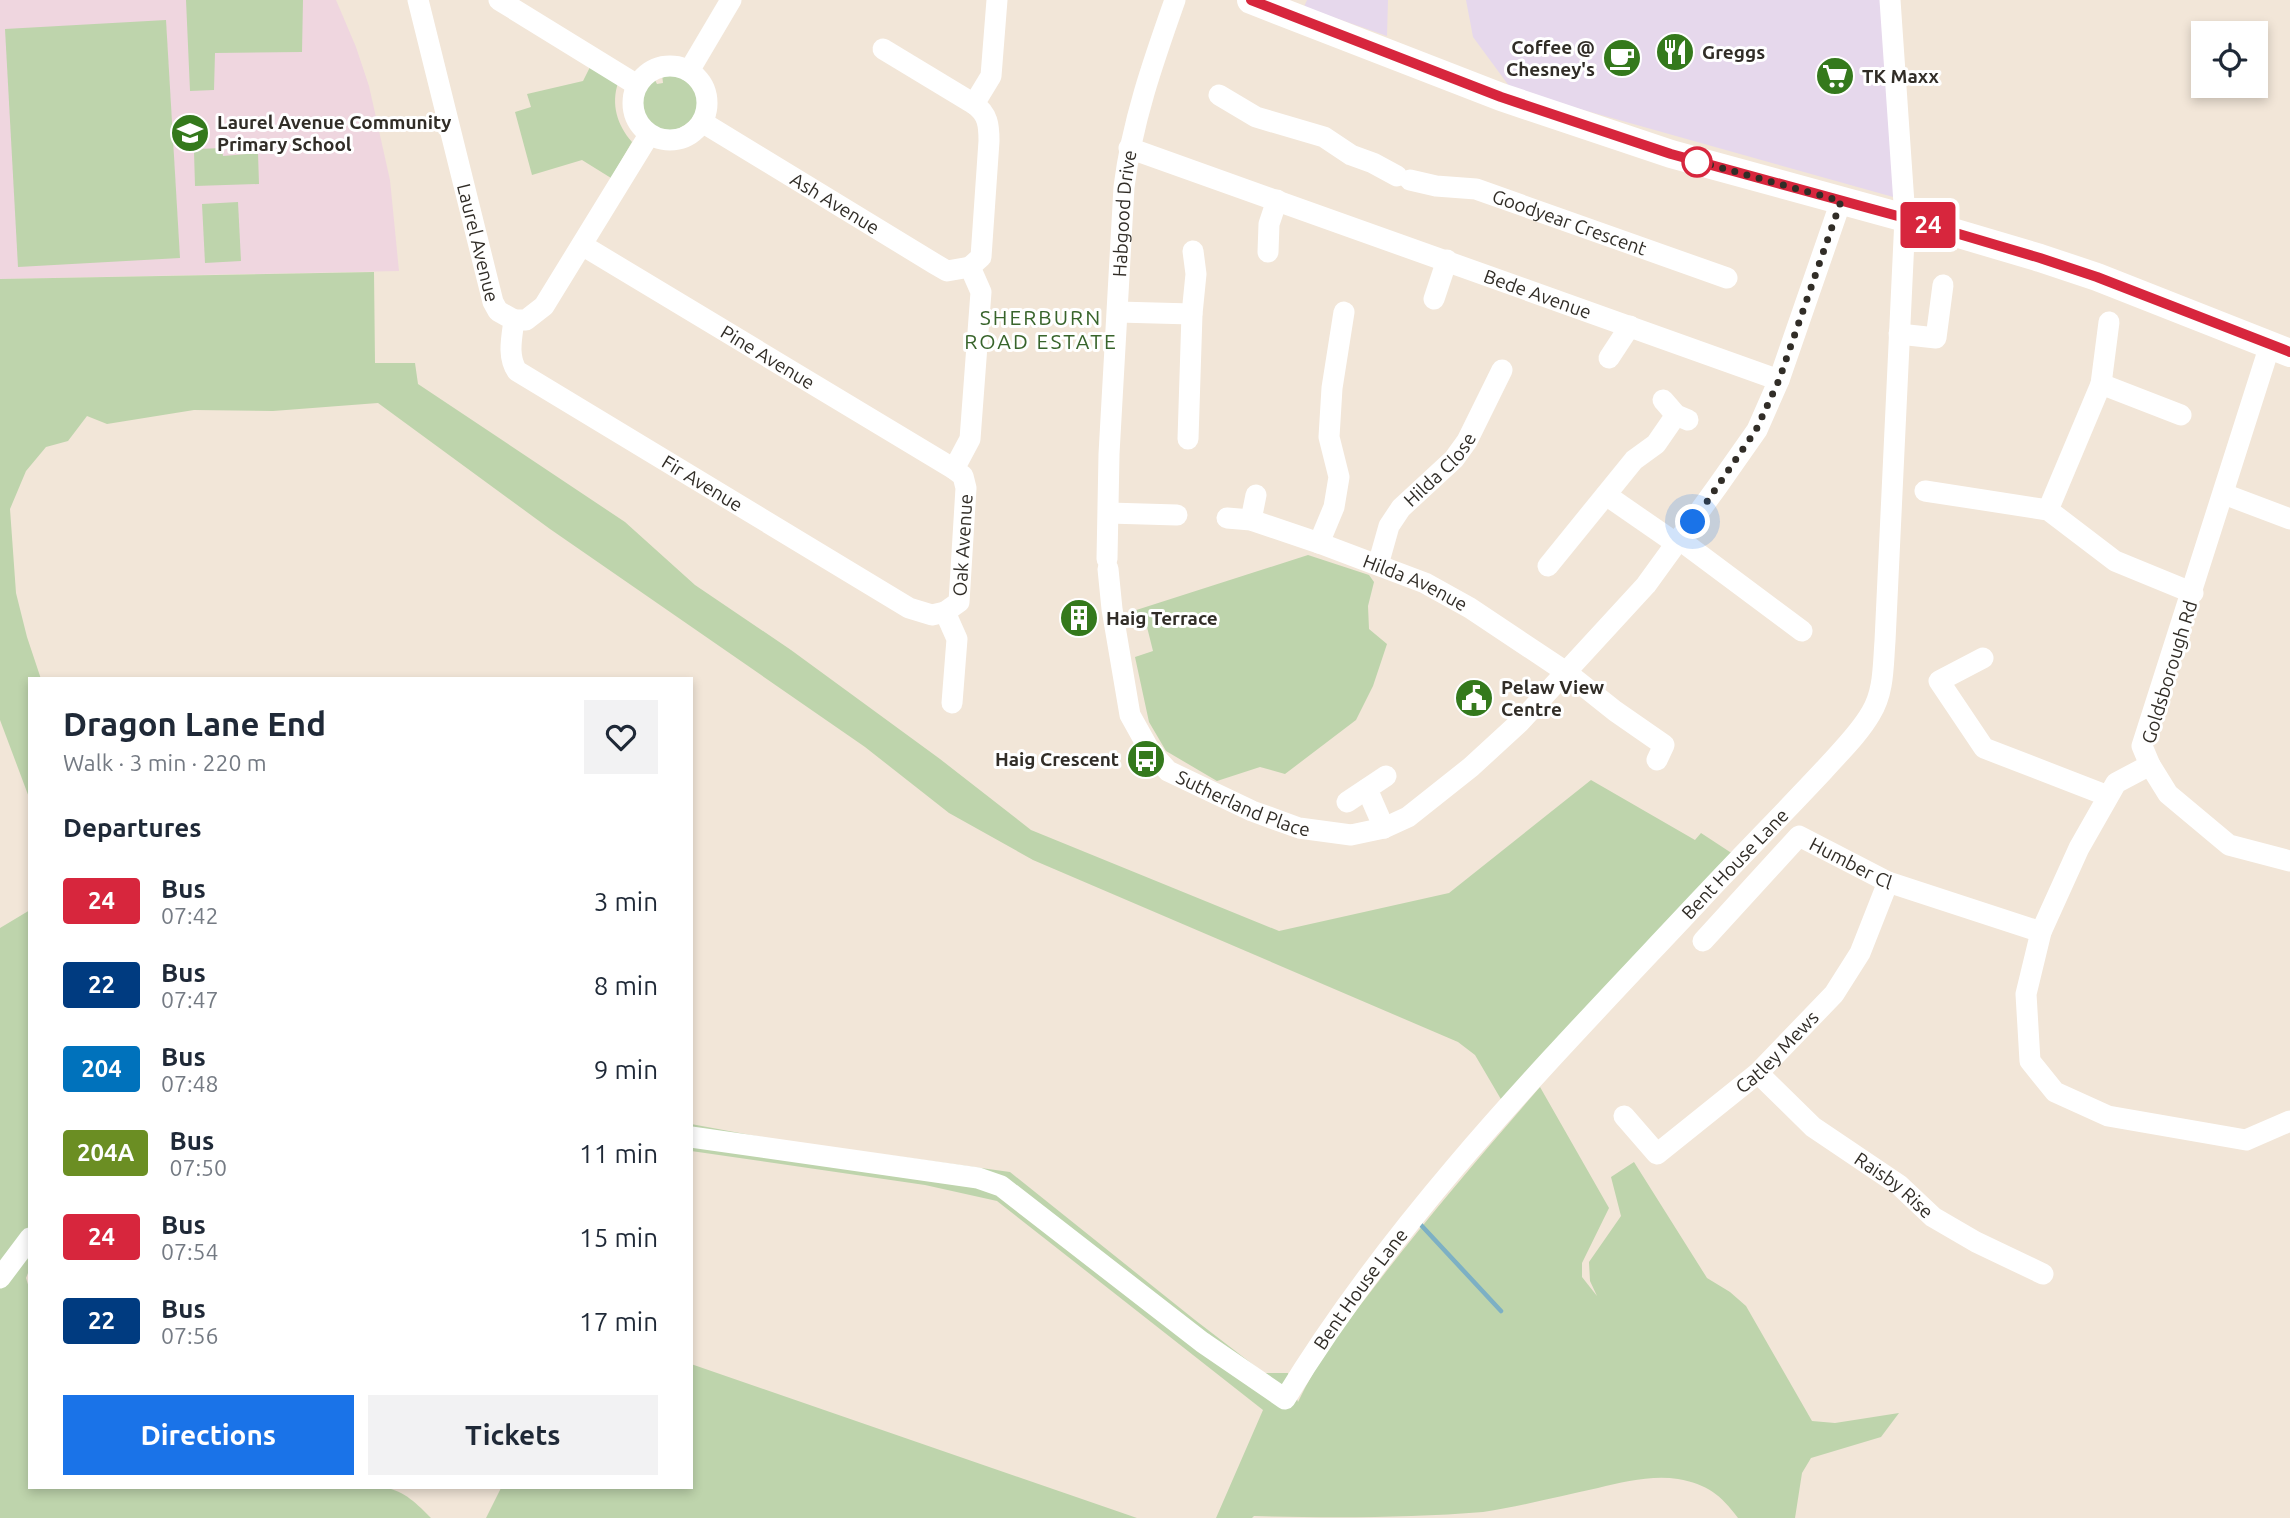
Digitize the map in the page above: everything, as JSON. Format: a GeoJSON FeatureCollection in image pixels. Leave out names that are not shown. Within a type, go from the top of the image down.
{"type":"FeatureCollection","features":[{"type":"Feature","properties":{"kind":"main road"},"geometry":{"type":"LineString","coordinates":[[1251,0],[1293,8],[1501,97],[1671,154],[1905,218],[2097,277],[2280,349]]}},
{"type":"Feature","properties":{"kind":"street","name":"Laurel Avenue"},"geometry":{"type":"LineString","coordinates":[[418,0],[493,302],[498,311],[510,319]]}},
{"type":"Feature","properties":{"kind":"street"},"geometry":{"type":"LineString","coordinates":[[499,0],[637,85]]}},
{"type":"Feature","properties":{"kind":"street"},"geometry":{"type":"LineString","coordinates":[[689,71],[731,0]]}},
{"type":"Feature","properties":{"kind":"street"},"geometry":{"type":"LineString","coordinates":[[974,104],[991,76],[997,0]]}},
{"type":"Feature","properties":{"kind":"street","name":"Habgood Drive"},"geometry":{"type":"LineString","coordinates":[[1107,564],[1109,454],[1124,187],[1129,148],[1142,93],[1175,0]]}},
{"type":"Feature","properties":{"kind":"street","name":"Bent House Lane"},"geometry":{"type":"LineString","coordinates":[[693,1137],[978,1178],[1001,1185],[1202,1342],[1285,1399],[1319,1343],[1390,1245],[1506,1109],[1783,815],[1849,741],[1872,711],[1880,693],[1905,218],[1890,0]]}},
{"type":"Feature","properties":{"kind":"street"},"geometry":{"type":"LineString","coordinates":[[883,49],[983,110],[989,124],[981,257],[970,267]]}},
{"type":"Feature","properties":{"kind":"street"},"geometry":{"type":"LineString","coordinates":[[674,66],[689,71],[705,89],[707,101],[702,122],[693,132],[678,139],[663,140],[649,135],[639,125],[633,111],[632,97],[637,85],[647,73],[659,67],[674,66]]}},
{"type":"Feature","properties":{"kind":"street","name":"Goodyear Crescent"},"geometry":{"type":"LineString","coordinates":[[1219,94],[1256,117],[1324,137],[1351,155],[1404,178],[1436,186],[1476,189],[1727,278]]}},
{"type":"Feature","properties":{"kind":"street","name":"Ash Avenue"},"geometry":{"type":"LineString","coordinates":[[702,122],[947,271],[970,267]]}},
{"type":"Feature","properties":{"kind":"street"},"geometry":{"type":"LineString","coordinates":[[510,319],[526,320],[544,306],[649,135]]}},
{"type":"Feature","properties":{"kind":"street","name":"Bede Avenue"},"geometry":{"type":"LineString","coordinates":[[1129,148],[1779,380]]}},
{"type":"Feature","properties":{"kind":"street"},"geometry":{"type":"LineString","coordinates":[[1268,252],[1269,224],[1277,200]]}},
{"type":"Feature","properties":{"kind":"street"},"geometry":{"type":"LineString","coordinates":[[1367,789],[1376,831],[1408,817],[1471,767],[1520,722],[1646,585],[1756,430],[1779,380],[1841,201]]}},
{"type":"Feature","properties":{"kind":"street","name":"Pine Avenue"},"geometry":{"type":"LineString","coordinates":[[582,245],[954,469]]}},
{"type":"Feature","properties":{"kind":"street"},"geometry":{"type":"LineString","coordinates":[[1188,439],[1196,274],[1194,251]]}},
{"type":"Feature","properties":{"kind":"street"},"geometry":{"type":"LineString","coordinates":[[1434,299],[1447,260]]}},
{"type":"Feature","properties":{"kind":"street","name":"Oak Avenue"},"geometry":{"type":"LineString","coordinates":[[952,703],[957,639],[945,612],[959,602],[966,488],[963,476],[954,469],[970,439],[981,292],[970,267]]}},
{"type":"Feature","properties":{"kind":"street"},"geometry":{"type":"LineString","coordinates":[[1899,334],[1945,339],[1943,285]]}},
{"type":"Feature","properties":{"kind":"street"},"geometry":{"type":"LineString","coordinates":[[1118,312],[1192,314]]}},
{"type":"Feature","properties":{"kind":"street"},"geometry":{"type":"LineString","coordinates":[[1320,543],[1334,507],[1339,477],[1329,437],[1332,388],[1344,312]]}},
{"type":"Feature","properties":{"kind":"street","name":"Fir Avenue"},"geometry":{"type":"LineString","coordinates":[[510,319],[512,364],[517,371],[909,608],[932,615],[945,612]]}},
{"type":"Feature","properties":{"kind":"street"},"geometry":{"type":"LineString","coordinates":[[2048,510],[2101,384],[2109,322]]}},
{"type":"Feature","properties":{"kind":"street"},"geometry":{"type":"LineString","coordinates":[[1609,358],[1630,326]]}},
{"type":"Feature","properties":{"kind":"street","name":"Goldsborough Rd"},"geometry":{"type":"LineString","coordinates":[[2280,349],[2224,494],[2143,746],[2150,765],[2116,783],[2079,848],[2041,932],[2026,994],[2029,1061],[2055,1092],[2108,1116],[2246,1140],[2290,1121]]}},
{"type":"Feature","properties":{"kind":"street","name":"Hilda Close"},"geometry":{"type":"LineString","coordinates":[[1378,565],[1389,526],[1401,508],[1454,459],[1467,441],[1502,370]]}},
{"type":"Feature","properties":{"kind":"street"},"geometry":{"type":"LineString","coordinates":[[2101,384],[2181,415]]}},
{"type":"Feature","properties":{"kind":"street"},"geometry":{"type":"LineString","coordinates":[[1548,566],[1634,460],[1656,443],[1675,412]]}},
{"type":"Feature","properties":{"kind":"street"},"geometry":{"type":"LineString","coordinates":[[1925,491],[2048,510],[2115,561],[2193,593]]}},
{"type":"Feature","properties":{"kind":"street"},"geometry":{"type":"LineString","coordinates":[[2224,494],[2290,519]]}},
{"type":"Feature","properties":{"kind":"street"},"geometry":{"type":"LineString","coordinates":[[1251,520],[1256,495]]}},
{"type":"Feature","properties":{"kind":"street"},"geometry":{"type":"LineString","coordinates":[[1606,495],[1679,542],[1802,631]]}},
{"type":"Feature","properties":{"kind":"street"},"geometry":{"type":"LineString","coordinates":[[1109,513],[1177,515]]}},
{"type":"Feature","properties":{"kind":"street","name":"Hilda Avenue"},"geometry":{"type":"LineString","coordinates":[[1227,518],[1251,520],[1320,543],[1425,583],[1448,595],[1566,672],[1669,749]]}},
{"type":"Feature","properties":{"kind":"street","name":"Sutherland Place"},"geometry":{"type":"LineString","coordinates":[[1107,564],[1130,715],[1150,751],[1168,771],[1252,811],[1299,828],[1351,835],[1376,831]]}},
{"type":"Feature","properties":{"kind":"street"},"geometry":{"type":"LineString","coordinates":[[1983,658],[1939,681],[1984,748],[2108,796]]}},
{"type":"Feature","properties":{"kind":"street"},"geometry":{"type":"LineString","coordinates":[[2150,765],[2168,794],[2229,845],[2290,860]]}},
{"type":"Feature","properties":{"kind":"street"},"geometry":{"type":"LineString","coordinates":[[1347,802],[1386,776]]}},
{"type":"Feature","properties":{"kind":"street","name":"Humber Cl"},"geometry":{"type":"LineString","coordinates":[[1703,941],[1799,836],[1888,882],[2041,932]]}},
{"type":"Feature","properties":{"kind":"street","name":"Catley Mews"},"geometry":{"type":"LineString","coordinates":[[1624,1116],[1657,1154],[1758,1073],[1834,994],[1860,953],[1888,882]]}},
{"type":"Feature","properties":{"kind":"street","name":"Raisby Rise"},"geometry":{"type":"LineString","coordinates":[[1758,1073],[1813,1127],[1899,1185],[1933,1217],[1976,1242],[2043,1274]]}},
{"type":"Feature","properties":{"kind":"street"},"geometry":{"type":"LineString","coordinates":[[0,1278],[28,1241]]}},
{"type":"Feature","properties":{"kind":"shaded area","name":"Laurel Avenue Community Primary School"},"geometry":{"type":"Polygon","coordinates":[[[0,0],[336,0],[369,86],[390,180],[399,271],[0,279],[0,0]]]}},
{"type":"Feature","properties":{"kind":"shaded area"},"geometry":{"type":"Polygon","coordinates":[[[1307,0],[1388,0],[1387,36],[1304,7],[1307,0]]]}},
{"type":"Feature","properties":{"kind":"shaded area"},"geometry":{"type":"Polygon","coordinates":[[[1466,0],[1890,0],[1904,200],[1512,90],[1473,37],[1466,0]]]}},
{"type":"Feature","properties":{"kind":"green space"},"geometry":{"type":"Polygon","coordinates":[[[186,0],[303,0],[302,52],[215,53],[214,90],[190,91],[186,0]]]}},
{"type":"Feature","properties":{"kind":"green space"},"geometry":{"type":"Polygon","coordinates":[[[166,20],[180,258],[18,267],[5,29],[166,20]]]}},
{"type":"Feature","properties":{"kind":"green space"},"geometry":{"type":"Polygon","coordinates":[[[590,67],[618,83],[615,106],[622,129],[632,142],[611,178],[582,160],[532,175],[515,112],[531,107],[527,94],[583,81],[590,67]]]}},
{"type":"Feature","properties":{"kind":"green space"},"geometry":{"type":"Polygon","coordinates":[[[671,73],[688,84],[697,96],[698,107],[693,118],[684,126],[660,130],[644,116],[639,93],[653,76],[657,84],[663,83],[662,74],[671,73]]]}},
{"type":"Feature","properties":{"kind":"green space"},"geometry":{"type":"Polygon","coordinates":[[[193,117],[197,117],[198,149],[222,148],[223,156],[258,153],[259,184],[195,186],[193,117]]]}},
{"type":"Feature","properties":{"kind":"green space"},"geometry":{"type":"Polygon","coordinates":[[[238,202],[241,261],[205,263],[202,204],[238,202]]]}},
{"type":"Feature","properties":{"kind":"green space"},"geometry":{"type":"Polygon","coordinates":[[[374,272],[375,363],[415,363],[418,384],[625,522],[695,585],[791,650],[940,759],[1031,830],[1279,931],[1449,893],[1591,780],[1695,840],[1701,833],[1733,854],[1502,1101],[1475,1055],[1458,1042],[1033,860],[949,813],[865,747],[550,529],[378,403],[273,411],[194,410],[107,424],[87,416],[68,441],[46,447],[26,471],[10,509],[16,593],[40,677],[28,677],[28,795],[0,720],[0,279],[374,272]]]}},
{"type":"Feature","properties":{"kind":"green space"},"geometry":{"type":"Polygon","coordinates":[[[1308,555],[1369,575],[1374,582],[1368,606],[1369,629],[1387,644],[1373,686],[1356,720],[1285,774],[1260,767],[1217,781],[1166,751],[1149,722],[1135,657],[1153,651],[1147,627],[1127,624],[1127,613],[1308,555]]]}},
{"type":"Feature","properties":{"kind":"green space"},"geometry":{"type":"Polygon","coordinates":[[[28,911],[28,1489],[392,1489],[416,1503],[431,1518],[0,1518],[0,928],[28,911]]]}},
{"type":"Feature","properties":{"kind":"green space"},"geometry":{"type":"Polygon","coordinates":[[[1540,1087],[1609,1208],[1582,1263],[1582,1277],[1597,1296],[1590,1281],[1589,1262],[1621,1216],[1611,1177],[1634,1162],[1707,1278],[1746,1306],[1812,1421],[1835,1423],[1899,1413],[1881,1437],[1811,1458],[1802,1473],[1795,1518],[1738,1518],[1726,1503],[1705,1487],[1678,1479],[1658,1478],[1628,1481],[1483,1512],[1216,1518],[1263,1410],[997,1201],[925,1185],[693,1151],[693,1124],[772,1139],[1010,1172],[1264,1373],[1288,1373],[1298,1402],[1341,1330],[1475,1162],[1540,1087]]]}},
{"type":"Feature","properties":{"kind":"green space"},"geometry":{"type":"Polygon","coordinates":[[[693,1365],[1137,1518],[486,1518],[500,1489],[693,1489],[693,1365]]]}},
{"type":"Feature","properties":{"kind":"waterway"},"geometry":{"type":"LineString","coordinates":[[1421,1225],[1501,1311]]}},
{"type":"Feature","properties":{"kind":"bus line","name":"24"},"geometry":{"type":"LineString","coordinates":[[1251,0],[1501,97],[1671,154],[2040,258],[2097,277],[2290,352]]}},
{"type":"Feature","properties":{"kind":"place","name":"Greggs"},"geometry":{"type":"Point","coordinates":[1675,52]}},
{"type":"Feature","properties":{"kind":"place","name":"Coffee @ Chesney's"},"geometry":{"type":"Point","coordinates":[1622,58]}},
{"type":"Feature","properties":{"kind":"place","name":"TK Maxx"},"geometry":{"type":"Point","coordinates":[1835,76]}},
{"type":"Feature","properties":{"kind":"place","name":"Laurel Avenue Community Primary School"},"geometry":{"type":"Point","coordinates":[190,133]}},
{"type":"Feature","properties":{"kind":"place","name":"Haig Terrace"},"geometry":{"type":"Point","coordinates":[1079,618]}},
{"type":"Feature","properties":{"kind":"place","name":"Pelaw View Centre"},"geometry":{"type":"Point","coordinates":[1474,698]}},
{"type":"Feature","properties":{"kind":"place","name":"Haig Crescent"},"geometry":{"type":"Point","coordinates":[1146,759]}},
{"type":"Feature","properties":{"kind":"district","name":"SHERBURN ROAD ESTATE"},"geometry":{"type":"Point","coordinates":[1041,330]}},
{"type":"Feature","properties":{"kind":"route"},"geometry":{"type":"LineString","coordinates":[[1693,522],[1756,430],[1779,380],[1841,201],[1693,160],[1697,162]]}}]}
